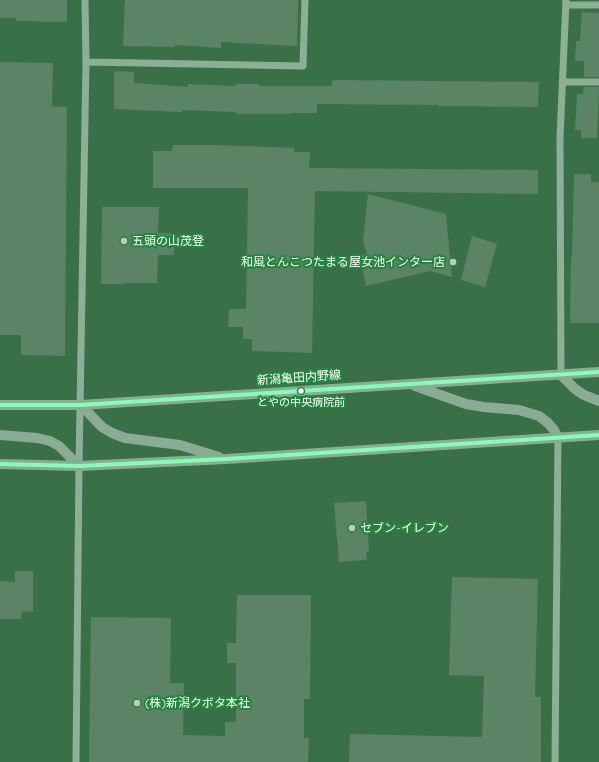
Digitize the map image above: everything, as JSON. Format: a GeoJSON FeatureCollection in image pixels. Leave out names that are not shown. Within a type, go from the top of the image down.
{"type":"FeatureCollection","features":[{"type":"Feature","properties":{"kind":"main road","name":"新潟亀田内野線"},"geometry":{"type":"LineString","coordinates":[[0,405],[81,405],[599,372]]}},
{"type":"Feature","properties":{"kind":"main road"},"geometry":{"type":"LineString","coordinates":[[561,375],[575,389],[584,395],[599,401]]}},
{"type":"Feature","properties":{"kind":"main road"},"geometry":{"type":"LineString","coordinates":[[409,384],[466,404],[519,410],[540,416],[554,430],[558,438]]}},
{"type":"Feature","properties":{"kind":"main road"},"geometry":{"type":"LineString","coordinates":[[81,405],[102,427],[125,438],[180,445],[226,459]]}},
{"type":"Feature","properties":{"kind":"main road"},"geometry":{"type":"LineString","coordinates":[[0,434],[50,441],[59,446],[79,466]]}},
{"type":"Feature","properties":{"kind":"main road"},"geometry":{"type":"LineString","coordinates":[[0,464],[79,466],[226,459],[599,435]]}},
{"type":"Feature","properties":{"kind":"street"},"geometry":{"type":"LineString","coordinates":[[76,762],[79,466],[86,62],[84,0]]}},
{"type":"Feature","properties":{"kind":"street"},"geometry":{"type":"LineString","coordinates":[[86,62],[302,66],[305,0]]}},
{"type":"Feature","properties":{"kind":"street"},"geometry":{"type":"LineString","coordinates":[[561,375],[560,138],[566,3],[599,5]]}},
{"type":"Feature","properties":{"kind":"street"},"geometry":{"type":"LineString","coordinates":[[562,82],[599,82]]}},
{"type":"Feature","properties":{"kind":"street"},"geometry":{"type":"LineString","coordinates":[[555,762],[558,438]]}},
{"type":"Feature","properties":{"kind":"building"},"geometry":{"type":"Polygon","coordinates":[[[0,0],[67,0],[67,22],[16,21],[16,18],[0,18],[0,0]]]}},
{"type":"Feature","properties":{"kind":"building"},"geometry":{"type":"Polygon","coordinates":[[[125,0],[298,0],[297,46],[221,42],[221,48],[175,45],[175,47],[123,46],[125,0]]]}},
{"type":"Feature","properties":{"kind":"building"},"geometry":{"type":"Polygon","coordinates":[[[582,12],[599,13],[599,77],[584,77],[584,61],[575,61],[576,41],[580,41],[582,12]]]}},
{"type":"Feature","properties":{"kind":"building"},"geometry":{"type":"Polygon","coordinates":[[[0,62],[53,63],[52,106],[67,107],[65,356],[21,355],[21,335],[0,335],[0,62]]]}},
{"type":"Feature","properties":{"kind":"building"},"geometry":{"type":"Polygon","coordinates":[[[114,71],[134,72],[134,83],[188,87],[188,84],[236,86],[236,84],[259,84],[259,86],[332,86],[332,80],[539,82],[538,107],[317,104],[317,113],[290,114],[236,114],[236,112],[182,110],[182,112],[114,109],[114,71]]]}},
{"type":"Feature","properties":{"kind":"building"},"geometry":{"type":"Polygon","coordinates":[[[584,87],[599,87],[597,138],[581,138],[581,130],[575,130],[577,94],[583,94],[584,87]]]}},
{"type":"Feature","properties":{"kind":"building"},"geometry":{"type":"Polygon","coordinates":[[[173,145],[294,148],[294,152],[310,152],[309,168],[538,170],[538,194],[315,191],[312,353],[252,351],[252,339],[243,339],[243,327],[228,327],[229,309],[246,309],[248,188],[153,188],[153,151],[172,151],[173,145]]]}},
{"type":"Feature","properties":{"kind":"building"},"geometry":{"type":"Polygon","coordinates":[[[574,174],[591,174],[591,182],[599,182],[599,323],[570,323],[574,174]]]}},
{"type":"Feature","properties":{"kind":"building"},"geometry":{"type":"Polygon","coordinates":[[[368,194],[446,214],[452,277],[430,271],[366,286],[360,256],[367,253],[363,241],[368,194]]]}},
{"type":"Feature","properties":{"kind":"building"},"geometry":{"type":"Polygon","coordinates":[[[102,207],[159,207],[158,233],[174,233],[174,255],[158,255],[157,283],[101,284],[102,207]]]}},
{"type":"Feature","properties":{"kind":"building"},"geometry":{"type":"Polygon","coordinates":[[[472,236],[497,244],[485,287],[461,280],[472,236]]]}},
{"type":"Feature","properties":{"kind":"building","name":"セブン-イレブン"},"geometry":{"type":"Polygon","coordinates":[[[366,501],[369,552],[366,552],[367,560],[339,562],[334,503],[366,501]]]}},
{"type":"Feature","properties":{"kind":"building"},"geometry":{"type":"Polygon","coordinates":[[[15,571],[33,571],[33,612],[22,611],[21,619],[0,619],[0,581],[15,582],[15,571]]]}},
{"type":"Feature","properties":{"kind":"building"},"geometry":{"type":"Polygon","coordinates":[[[452,577],[538,579],[535,697],[541,697],[541,762],[349,762],[350,734],[482,737],[484,676],[449,675],[452,577]]]}},
{"type":"Feature","properties":{"kind":"building","name":"(株)新潟クボタ本社"},"geometry":{"type":"Polygon","coordinates":[[[237,595],[311,595],[310,699],[304,699],[304,738],[309,738],[308,762],[89,762],[91,617],[171,618],[170,683],[184,683],[183,735],[225,736],[225,722],[236,722],[236,663],[227,663],[227,643],[236,643],[237,595]]]}},
{"type":"Feature","properties":{"kind":"transit line"},"geometry":{"type":"LineString","coordinates":[[0,405],[81,405],[599,372]]}},
{"type":"Feature","properties":{"kind":"transit line"},"geometry":{"type":"LineString","coordinates":[[0,464],[79,466],[226,459],[599,435]]}},
{"type":"Feature","properties":{"kind":"place","name":"五頭の山茂登"},"geometry":{"type":"Point","coordinates":[124,241]}},
{"type":"Feature","properties":{"kind":"place","name":"和風とんこつたまる屋女池インター店"},"geometry":{"type":"Point","coordinates":[453,262]}},
{"type":"Feature","properties":{"kind":"place","name":"とやの中央病院前"},"geometry":{"type":"Point","coordinates":[301,391]}},
{"type":"Feature","properties":{"kind":"place","name":"セブン-イレブン"},"geometry":{"type":"Point","coordinates":[352,528]}},
{"type":"Feature","properties":{"kind":"place","name":"(株)新潟クボタ本社"},"geometry":{"type":"Point","coordinates":[137,703]}}]}
